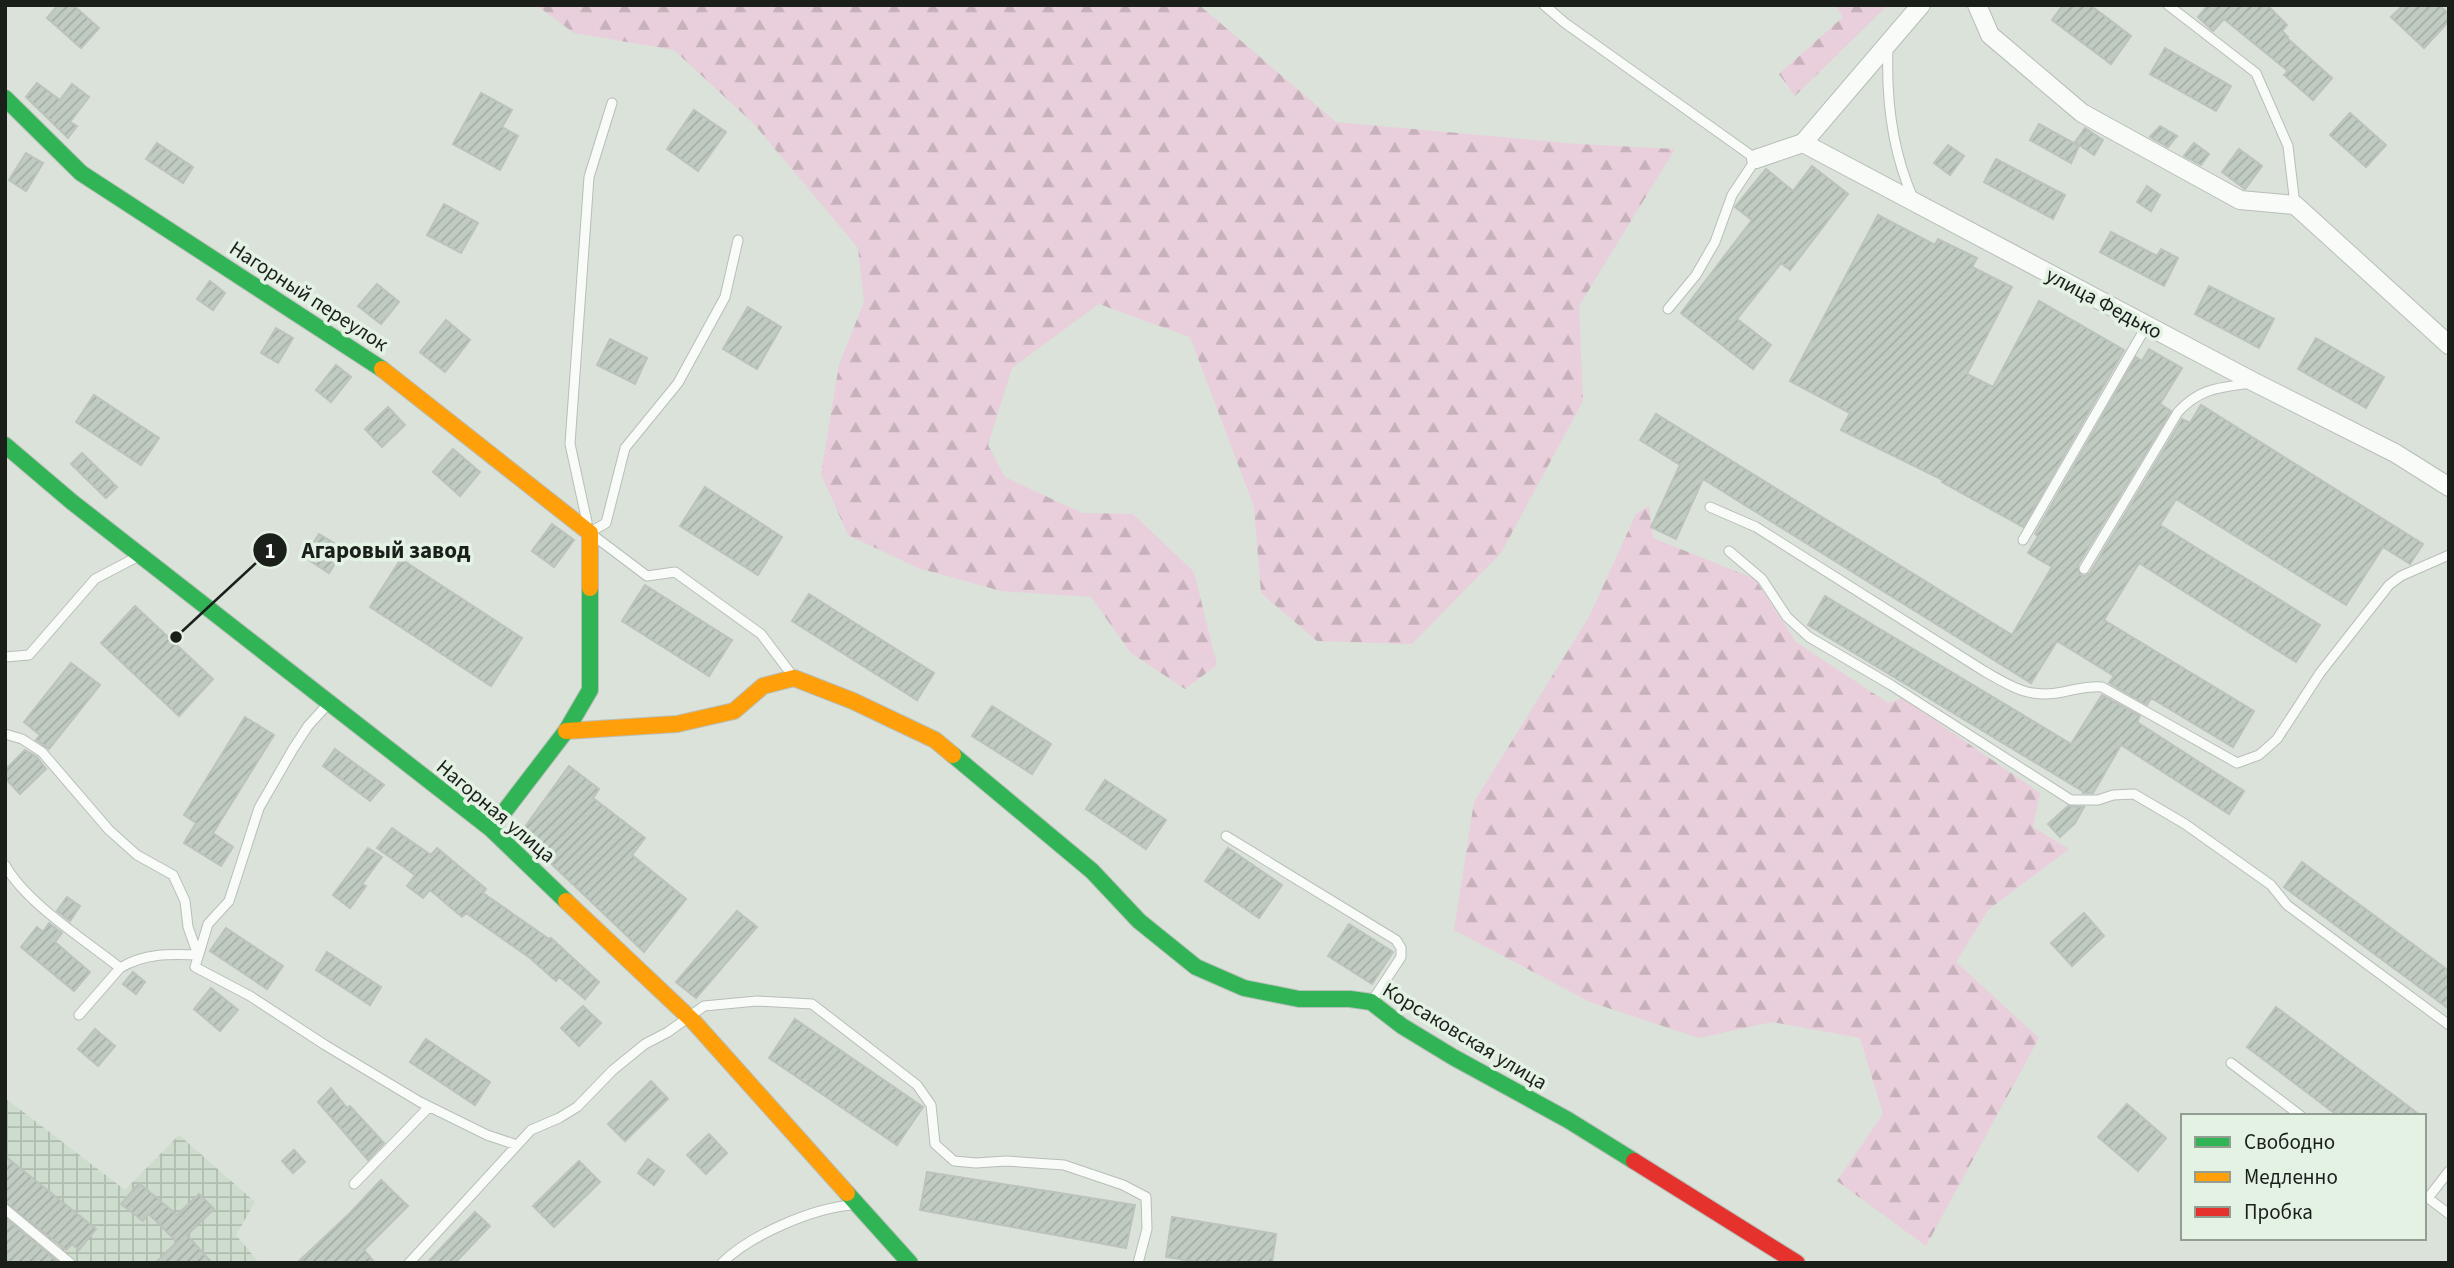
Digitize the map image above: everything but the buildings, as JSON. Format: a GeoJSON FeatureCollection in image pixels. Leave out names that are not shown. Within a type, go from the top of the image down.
{"type":"FeatureCollection","features":[{"type":"Feature","properties":{"kind":"street"},"geometry":{"type":"LineString","coordinates":[[1756,159],[1803,143],[1921,5]]}},
{"type":"Feature","properties":{"kind":"street"},"geometry":{"type":"LineString","coordinates":[[1977,5],[1990,35],[2082,113],[2240,200],[2295,205],[2449,345]]}},
{"type":"Feature","properties":{"kind":"street","name":"Нагорный переулок"},"geometry":{"type":"LineString","coordinates":[[5,98],[82,173],[387,372],[590,533]]}},
{"type":"Feature","properties":{"kind":"street","name":"улица Федько"},"geometry":{"type":"LineString","coordinates":[[1803,143],[2254,382],[2395,453],[2449,487]]}},
{"type":"Feature","properties":{"kind":"street","name":"Нагорная улица"},"geometry":{"type":"LineString","coordinates":[[5,445],[72,502],[491,830],[688,1016],[910,1263]]}},
{"type":"Feature","properties":{"kind":"street"},"geometry":{"type":"LineString","coordinates":[[491,830],[566,731],[590,690],[590,533]]}},
{"type":"Feature","properties":{"kind":"street"},"geometry":{"type":"LineString","coordinates":[[566,731],[689,722],[734,711],[764,687],[794,678]]}},
{"type":"Feature","properties":{"kind":"street","name":"Корсаковская улица"},"geometry":{"type":"LineString","coordinates":[[794,678],[853,701],[935,740],[1092,872],[1139,921],[1196,967],[1244,988],[1299,999],[1350,999],[1371,1002],[1402,1026],[1568,1121],[1797,1263]]}},
{"type":"Feature","properties":{"kind":"lane"},"geometry":{"type":"LineString","coordinates":[[1544,5],[1564,23],[1756,159],[1732,195],[1715,242],[1696,275],[1668,309]]}},
{"type":"Feature","properties":{"kind":"lane"},"geometry":{"type":"LineString","coordinates":[[2168,5],[2256,73],[2288,146],[2295,205]]}},
{"type":"Feature","properties":{"kind":"lane"},"geometry":{"type":"LineString","coordinates":[[1889,43],[1887,77],[1890,111],[1907,183],[1915,203]]}},
{"type":"Feature","properties":{"kind":"lane"},"geometry":{"type":"LineString","coordinates":[[612,103],[589,177],[570,444],[590,533],[647,576],[675,572],[761,634],[794,678]]}},
{"type":"Feature","properties":{"kind":"lane"},"geometry":{"type":"LineString","coordinates":[[590,533],[606,523],[625,448],[678,383],[725,297],[738,240]]}},
{"type":"Feature","properties":{"kind":"lane"},"geometry":{"type":"LineString","coordinates":[[2024,540],[2147,325]]}},
{"type":"Feature","properties":{"kind":"lane"},"geometry":{"type":"LineString","coordinates":[[2084,569],[2183,406],[2202,391],[2254,382]]}},
{"type":"Feature","properties":{"kind":"lane"},"geometry":{"type":"LineString","coordinates":[[1710,507],[1756,527],[2017,690],[2036,696],[2085,686],[2102,687],[2237,763],[2259,755],[2277,739],[2320,673],[2389,584],[2449,555]]}},
{"type":"Feature","properties":{"kind":"lane"},"geometry":{"type":"LineString","coordinates":[[1729,551],[1762,579],[1787,617],[1809,637],[1891,685],[2071,800],[2090,801],[2113,795],[2134,794],[2185,824],[2271,886],[2287,905],[2449,1025]]}},
{"type":"Feature","properties":{"kind":"lane"},"geometry":{"type":"LineString","coordinates":[[5,657],[29,655],[94,579],[140,555]]}},
{"type":"Feature","properties":{"kind":"lane"},"geometry":{"type":"LineString","coordinates":[[329,703],[308,726],[259,808],[229,901],[208,924],[195,967],[250,996],[325,1045],[429,1107],[487,1135],[517,1145]]}},
{"type":"Feature","properties":{"kind":"lane"},"geometry":{"type":"LineString","coordinates":[[5,734],[22,739],[42,752],[108,830],[138,855],[173,875],[185,901],[188,927],[198,955]]}},
{"type":"Feature","properties":{"kind":"lane"},"geometry":{"type":"LineString","coordinates":[[1226,836],[1396,940],[1401,947],[1401,957],[1371,1002]]}},
{"type":"Feature","properties":{"kind":"lane"},"geometry":{"type":"LineString","coordinates":[[5,865],[14,882],[55,918],[120,968]]}},
{"type":"Feature","properties":{"kind":"lane"},"geometry":{"type":"LineString","coordinates":[[79,1015],[120,968],[132,960],[158,954],[198,955]]}},
{"type":"Feature","properties":{"kind":"lane"},"geometry":{"type":"LineString","coordinates":[[409,1263],[531,1130],[577,1107],[634,1053],[704,1006],[757,1001],[812,1004],[917,1085],[931,1105],[934,1144],[954,1161],[1006,1161],[1064,1166],[1124,1185],[1146,1197],[1147,1229],[1138,1263]]}},
{"type":"Feature","properties":{"kind":"lane"},"geometry":{"type":"LineString","coordinates":[[2231,1063],[2298,1114]]}},
{"type":"Feature","properties":{"kind":"lane"},"geometry":{"type":"LineString","coordinates":[[354,1184],[429,1107]]}},
{"type":"Feature","properties":{"kind":"lane"},"geometry":{"type":"LineString","coordinates":[[2449,1171],[2426,1198],[2449,1214]]}},
{"type":"Feature","properties":{"kind":"lane"},"geometry":{"type":"LineString","coordinates":[[722,1263],[749,1242],[807,1214],[834,1207],[858,1205]]}},
{"type":"Feature","properties":{"kind":"lane"},"geometry":{"type":"LineString","coordinates":[[5,1209],[70,1263]]}},
{"type":"Feature","properties":{"kind":"shaded area"},"geometry":{"type":"Polygon","coordinates":[[[5,1098],[125,1190],[179,1135],[255,1202],[236,1235],[259,1263],[5,1263],[5,1098]]]}},
{"type":"Feature","properties":{"kind":"green space"},"geometry":{"type":"Polygon","coordinates":[[[536,5],[1199,5],[1336,122],[1578,144],[1675,149],[1579,306],[1583,401],[1501,553],[1412,644],[1317,641],[1261,593],[1254,507],[1190,337],[1099,304],[1012,368],[988,445],[1005,477],[1082,513],[1133,514],[1194,572],[1217,665],[1185,689],[1131,653],[1091,597],[1001,591],[918,568],[848,535],[821,474],[839,365],[864,302],[858,248],[754,124],[674,50],[574,33],[536,5]]]}},
{"type":"Feature","properties":{"kind":"green space"},"geometry":{"type":"Polygon","coordinates":[[[1835,5],[1888,5],[1795,96],[1779,74],[1843,17],[1835,5]]]}},
{"type":"Feature","properties":{"kind":"green space"},"geometry":{"type":"Polygon","coordinates":[[[1649,506],[1653,538],[1755,579],[1796,642],[1888,703],[1902,698],[2040,793],[2033,827],[2069,849],[1988,910],[1956,962],[2039,1038],[1926,1246],[1837,1181],[1883,1114],[1860,1038],[1772,1022],[1699,1038],[1590,1002],[1454,930],[1474,802],[1590,615],[1636,514],[1649,506]]]}},
{"type":"Feature","properties":{"kind":"traffic: fast"},"geometry":{"type":"LineString","coordinates":[[5,98],[81,173],[382,369]]}},
{"type":"Feature","properties":{"kind":"traffic: fast"},"geometry":{"type":"LineString","coordinates":[[5,445],[72,502],[491,829],[566,901]]}},
{"type":"Feature","properties":{"kind":"traffic: fast"},"geometry":{"type":"LineString","coordinates":[[491,829],[566,731],[590,690],[590,588]]}},
{"type":"Feature","properties":{"kind":"traffic: fast"},"geometry":{"type":"LineString","coordinates":[[953,755],[1092,871],[1139,921],[1196,967],[1244,988],[1299,999],[1350,999],[1371,1002],[1402,1026],[1453,1057],[1568,1120],[1634,1161]]}},
{"type":"Feature","properties":{"kind":"traffic: fast"},"geometry":{"type":"LineString","coordinates":[[847,1193],[910,1263]]}},
{"type":"Feature","properties":{"kind":"traffic: slow"},"geometry":{"type":"LineString","coordinates":[[382,369],[590,533],[590,588]]}},
{"type":"Feature","properties":{"kind":"traffic: slow"},"geometry":{"type":"LineString","coordinates":[[566,731],[677,724],[734,711],[763,686],[794,678],[853,701],[935,740],[953,755]]}},
{"type":"Feature","properties":{"kind":"traffic: slow"},"geometry":{"type":"LineString","coordinates":[[566,901],[694,1022],[847,1193]]}},
{"type":"Feature","properties":{"kind":"traffic: jam"},"geometry":{"type":"LineString","coordinates":[[1634,1161],[1797,1263]]}},
{"type":"Feature","properties":{"kind":"place","name":"Агаровый завод"},"geometry":{"type":"Point","coordinates":[176,637]}}]}
